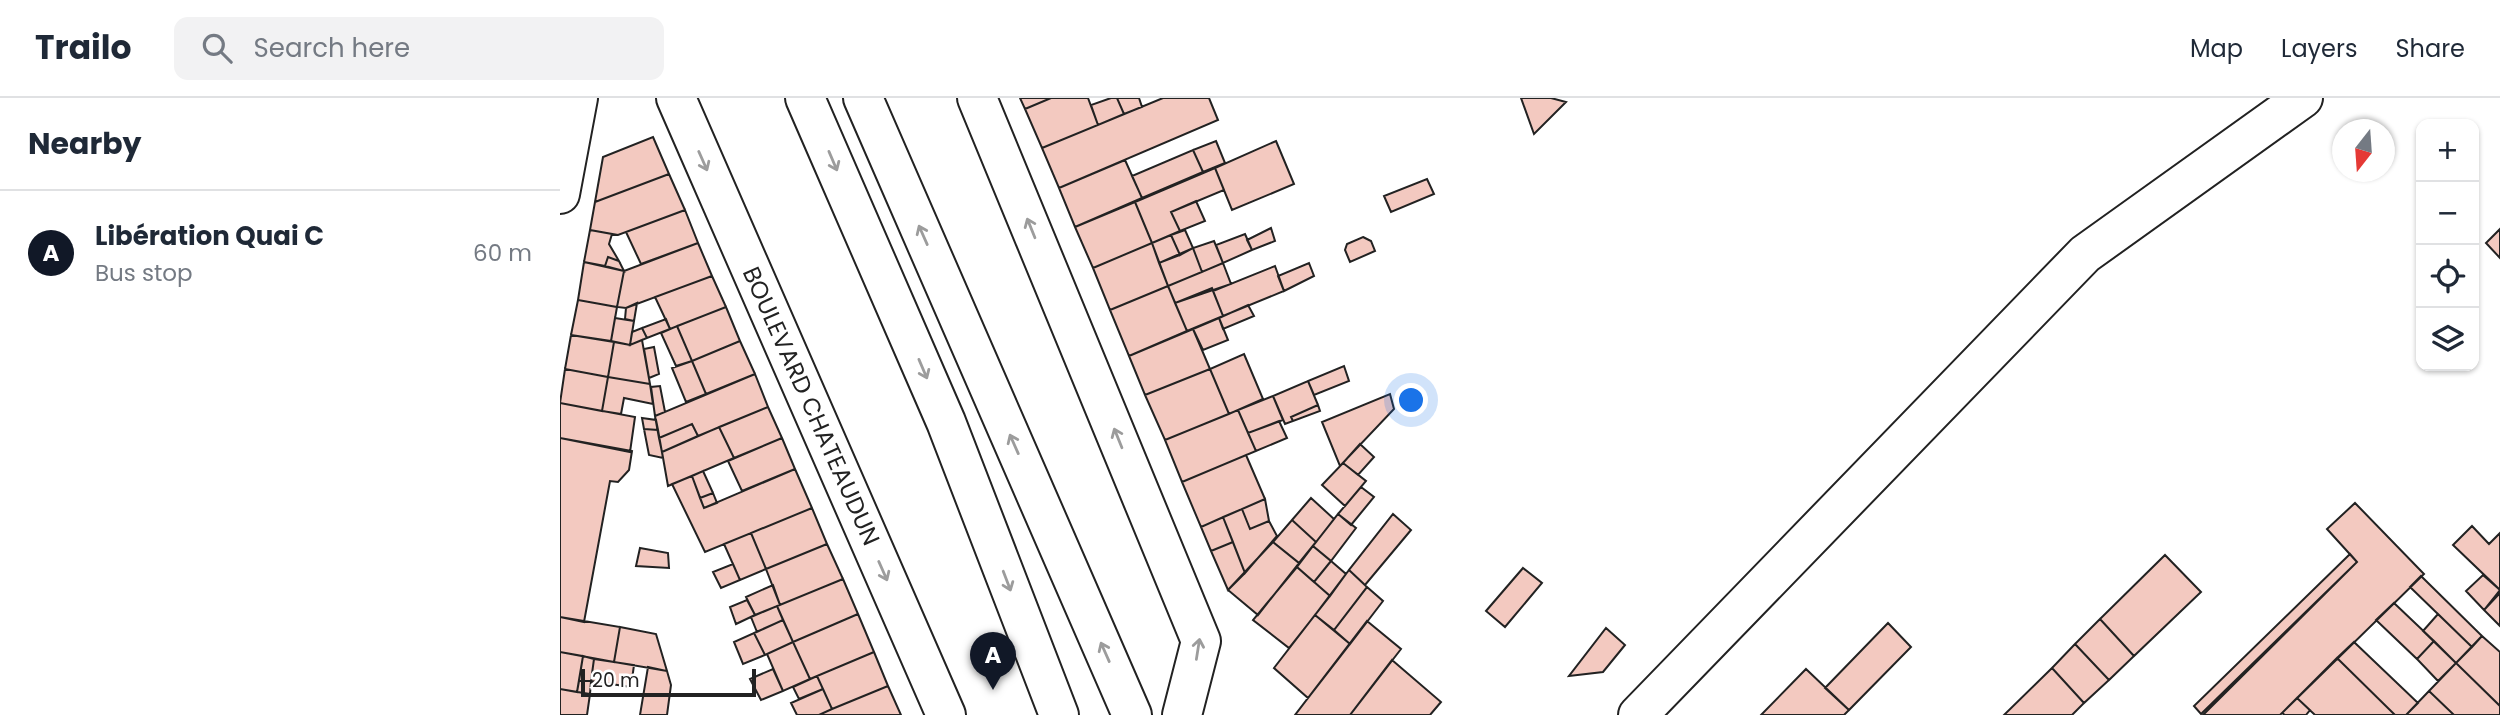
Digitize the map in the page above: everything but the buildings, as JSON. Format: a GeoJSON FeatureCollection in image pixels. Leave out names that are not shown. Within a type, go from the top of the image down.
{"type":"FeatureCollection","features":[{"type":"Feature","properties":{"kind":"street"},"geometry":{"type":"LineString","coordinates":[[560,194],[579,98]]}},
{"type":"Feature","properties":{"kind":"street","name":"BOULEVARD CHATEAUDUN"},"geometry":{"type":"LineString","coordinates":[[676,98],[946,715]]}},
{"type":"Feature","properties":{"kind":"street"},"geometry":{"type":"LineString","coordinates":[[805,98],[946,422],[1059,715]]}},
{"type":"Feature","properties":{"kind":"street"},"geometry":{"type":"LineString","coordinates":[[863,98],[1132,715]]}},
{"type":"Feature","properties":{"kind":"street"},"geometry":{"type":"LineString","coordinates":[[977,98],[1201,641],[1182,715]]}},
{"type":"Feature","properties":{"kind":"street"},"geometry":{"type":"LineString","coordinates":[[1638,715],[2085,254],[2303,98]]}},
{"type":"Feature","properties":{"kind":"place","name":"Libération Quai C"},"geometry":{"type":"Point","coordinates":[993,690]}}]}
